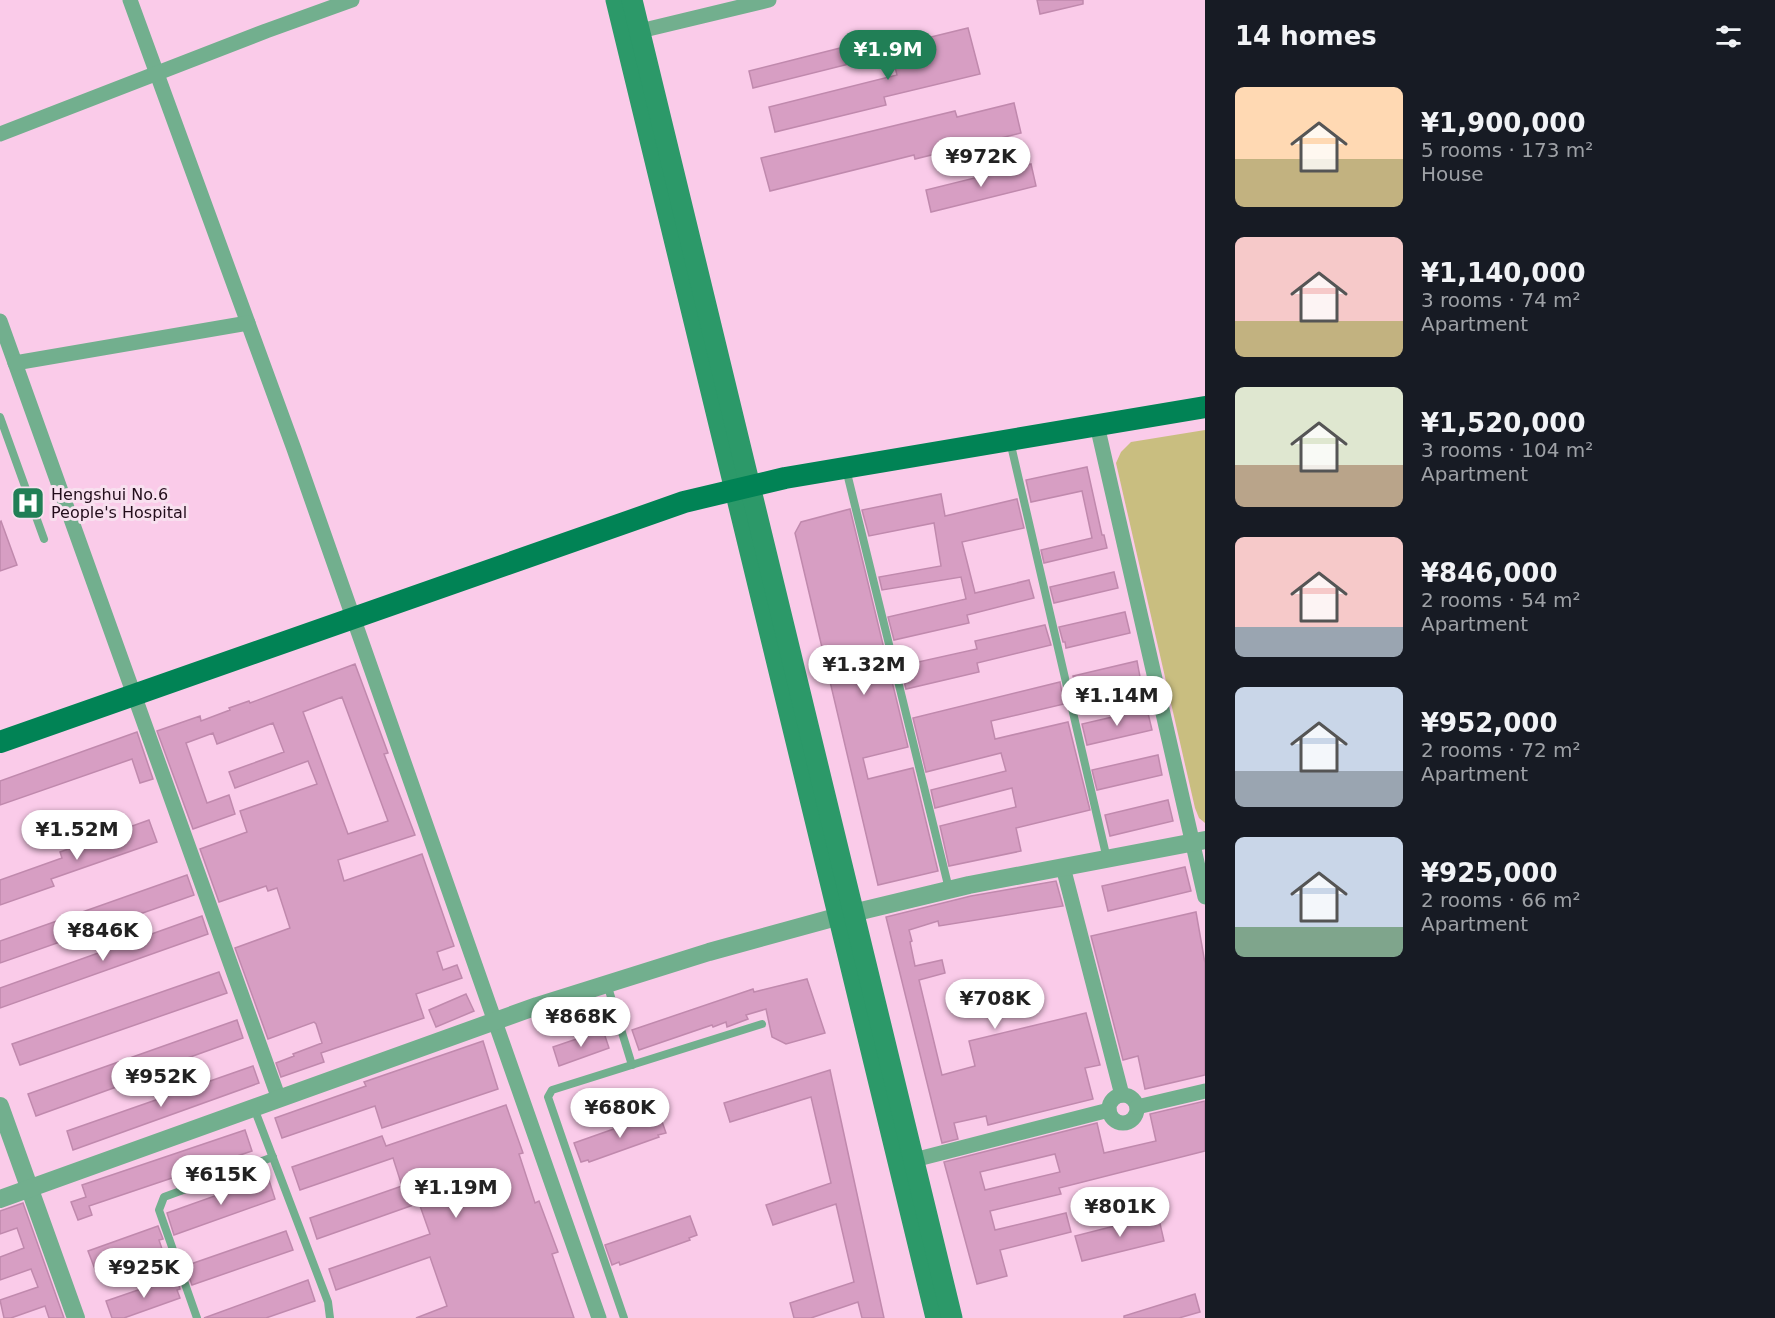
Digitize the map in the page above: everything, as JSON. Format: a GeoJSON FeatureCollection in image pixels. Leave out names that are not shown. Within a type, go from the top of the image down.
{"type":"FeatureCollection","features":[{"type":"Feature","properties":{"kind":"main road"},"geometry":{"type":"LineString","coordinates":[[616,0],[743,487],[847,914],[936,1318]]}},
{"type":"Feature","properties":{"kind":"main road"},"geometry":{"type":"LineString","coordinates":[[633,0],[743,487]]}},
{"type":"Feature","properties":{"kind":"main road"},"geometry":{"type":"LineString","coordinates":[[0,742],[684,502],[743,487],[846,468],[1205,407]]}},
{"type":"Feature","properties":{"kind":"main road"},"geometry":{"type":"LineString","coordinates":[[847,914],[914,1160],[952,1318]]}},
{"type":"Feature","properties":{"kind":"street"},"geometry":{"type":"LineString","coordinates":[[130,0],[248,323],[599,1318]]}},
{"type":"Feature","properties":{"kind":"street"},"geometry":{"type":"LineString","coordinates":[[0,134],[352,0]]}},
{"type":"Feature","properties":{"kind":"street"},"geometry":{"type":"LineString","coordinates":[[640,31],[769,0]]}},
{"type":"Feature","properties":{"kind":"street"},"geometry":{"type":"LineString","coordinates":[[0,321],[279,1099]]}},
{"type":"Feature","properties":{"kind":"street"},"geometry":{"type":"LineString","coordinates":[[15,363],[248,323]]}},
{"type":"Feature","properties":{"kind":"street"},"geometry":{"type":"LineString","coordinates":[[1097,425],[1199,842],[1205,897]]}},
{"type":"Feature","properties":{"kind":"street"},"geometry":{"type":"LineString","coordinates":[[0,1199],[496,1021],[709,951],[847,914],[950,890],[1199,842]]}},
{"type":"Feature","properties":{"kind":"street"},"geometry":{"type":"LineString","coordinates":[[1063,867],[1122,1095]]}},
{"type":"Feature","properties":{"kind":"street"},"geometry":{"type":"LineString","coordinates":[[1137,1107],[1205,1091]]}},
{"type":"Feature","properties":{"kind":"street"},"geometry":{"type":"LineString","coordinates":[[1122,1095],[1133,1098],[1137,1107],[1135,1117],[1129,1122],[1122,1123],[1116,1121],[1109,1110],[1114,1098],[1122,1095]]}},
{"type":"Feature","properties":{"kind":"street"},"geometry":{"type":"LineString","coordinates":[[0,1106],[76,1318]]}},
{"type":"Feature","properties":{"kind":"street"},"geometry":{"type":"LineString","coordinates":[[914,1160],[1109,1110]]}},
{"type":"Feature","properties":{"kind":"lane"},"geometry":{"type":"LineString","coordinates":[[0,417],[44,539]]}},
{"type":"Feature","properties":{"kind":"lane"},"geometry":{"type":"LineString","coordinates":[[1010,440],[1107,859]]}},
{"type":"Feature","properties":{"kind":"lane"},"geometry":{"type":"LineString","coordinates":[[846,468],[950,890]]}},
{"type":"Feature","properties":{"kind":"lane"},"geometry":{"type":"LineString","coordinates":[[607,984],[632,1065]]}},
{"type":"Feature","properties":{"kind":"lane"},"geometry":{"type":"LineString","coordinates":[[624,1318],[548,1097],[552,1090],[762,1024]]}},
{"type":"Feature","properties":{"kind":"lane"},"geometry":{"type":"LineString","coordinates":[[254,1108],[328,1302],[330,1318]]}},
{"type":"Feature","properties":{"kind":"lane"},"geometry":{"type":"LineString","coordinates":[[197,1318],[159,1210],[160,1204],[164,1197],[273,1157]]}},
{"type":"Feature","properties":{"kind":"shaded area"},"geometry":{"type":"Polygon","coordinates":[[[1205,430],[1205,823],[1199,818],[1195,808],[1116,463],[1121,452],[1131,442],[1205,430]]]}},
{"type":"Feature","properties":{"kind":"building"},"geometry":{"type":"Polygon","coordinates":[[[1037,0],[1083,0],[1083,4],[1040,14],[1037,0]]]}},
{"type":"Feature","properties":{"kind":"building"},"geometry":{"type":"Polygon","coordinates":[[[968,28],[980,74],[884,97],[886,105],[775,132],[769,107],[897,75],[890,47],[968,28]]]}},
{"type":"Feature","properties":{"kind":"building"},"geometry":{"type":"Polygon","coordinates":[[[868,41],[873,58],[753,88],[749,71],[868,41]]]}},
{"type":"Feature","properties":{"kind":"building"},"geometry":{"type":"Polygon","coordinates":[[[1014,103],[1021,133],[915,159],[914,155],[770,191],[761,158],[955,111],[957,117],[1014,103]]]}},
{"type":"Feature","properties":{"kind":"building"},"geometry":{"type":"Polygon","coordinates":[[[1031,164],[1036,186],[931,212],[926,190],[1031,164]]]}},
{"type":"Feature","properties":{"kind":"building"},"geometry":{"type":"Polygon","coordinates":[[[1087,467],[1107,548],[1044,563],[1041,550],[1092,538],[1082,491],[1031,502],[1026,480],[1087,467]]]}},
{"type":"Feature","properties":{"kind":"building"},"geometry":{"type":"Polygon","coordinates":[[[941,494],[945,516],[1017,499],[1024,528],[962,542],[975,593],[1029,580],[1034,598],[967,615],[969,623],[894,640],[888,617],[966,599],[961,577],[882,590],[879,577],[941,566],[934,523],[869,536],[862,510],[941,494]]]}},
{"type":"Feature","properties":{"kind":"building"},"geometry":{"type":"Polygon","coordinates":[[[850,509],[908,747],[863,758],[868,779],[913,768],[938,871],[878,885],[795,533],[801,522],[850,509]]]}},
{"type":"Feature","properties":{"kind":"building"},"geometry":{"type":"Polygon","coordinates":[[[0,522],[17,565],[0,571],[0,522]]]}},
{"type":"Feature","properties":{"kind":"building"},"geometry":{"type":"Polygon","coordinates":[[[1114,572],[1118,588],[1054,603],[1050,587],[1114,572]]]}},
{"type":"Feature","properties":{"kind":"building"},"geometry":{"type":"Polygon","coordinates":[[[1125,612],[1130,633],[1066,648],[1059,627],[1125,612]]]}},
{"type":"Feature","properties":{"kind":"building"},"geometry":{"type":"Polygon","coordinates":[[[1045,625],[1051,645],[977,663],[979,672],[906,689],[900,666],[977,649],[975,641],[1045,625]]]}},
{"type":"Feature","properties":{"kind":"building"},"geometry":{"type":"Polygon","coordinates":[[[1137,661],[1141,682],[1076,698],[1073,676],[1137,661]]]}},
{"type":"Feature","properties":{"kind":"building"},"geometry":{"type":"Polygon","coordinates":[[[355,664],[388,753],[384,754],[415,835],[338,860],[344,881],[422,854],[454,946],[437,952],[443,970],[457,965],[462,978],[416,994],[424,1018],[321,1053],[324,1062],[281,1077],[276,1063],[322,1043],[316,1024],[314,1022],[268,1039],[235,948],[290,928],[277,888],[268,891],[266,886],[219,902],[200,849],[247,832],[240,811],[317,784],[308,761],[235,788],[229,772],[284,752],[273,723],[217,744],[213,733],[186,743],[207,803],[229,795],[235,814],[193,829],[157,731],[200,716],[201,721],[230,710],[229,708],[249,701],[250,703],[355,664]],[[342,697],[303,712],[348,834],[388,821],[342,697]]]}},
{"type":"Feature","properties":{"kind":"building"},"geometry":{"type":"Polygon","coordinates":[[[1060,682],[1064,704],[991,721],[995,739],[1068,722],[1090,810],[1016,828],[1021,851],[949,866],[940,826],[1016,807],[1012,788],[935,808],[931,790],[1006,771],[1001,753],[926,772],[913,718],[1060,682]]]}},
{"type":"Feature","properties":{"kind":"building"},"geometry":{"type":"Polygon","coordinates":[[[1147,709],[1152,730],[1087,745],[1082,724],[1147,709]]]}},
{"type":"Feature","properties":{"kind":"building"},"geometry":{"type":"Polygon","coordinates":[[[137,732],[153,779],[140,783],[132,759],[0,805],[0,781],[137,732]]]}},
{"type":"Feature","properties":{"kind":"building"},"geometry":{"type":"Polygon","coordinates":[[[1158,755],[1162,775],[1097,790],[1092,770],[1158,755]]]}},
{"type":"Feature","properties":{"kind":"building"},"geometry":{"type":"Polygon","coordinates":[[[1168,800],[1173,821],[1110,836],[1105,815],[1168,800]]]}},
{"type":"Feature","properties":{"kind":"building"},"geometry":{"type":"Polygon","coordinates":[[[149,820],[157,842],[51,879],[54,886],[0,905],[0,880],[62,858],[60,852],[149,820]]]}},
{"type":"Feature","properties":{"kind":"building"},"geometry":{"type":"Polygon","coordinates":[[[1185,867],[1191,891],[1108,911],[1102,886],[1185,867]]]}},
{"type":"Feature","properties":{"kind":"building"},"geometry":{"type":"Polygon","coordinates":[[[187,875],[194,895],[0,963],[0,941],[187,875]]]}},
{"type":"Feature","properties":{"kind":"building"},"geometry":{"type":"Polygon","coordinates":[[[1056,881],[1063,906],[939,926],[938,921],[909,930],[912,941],[910,942],[915,966],[942,960],[945,973],[919,980],[942,1075],[975,1066],[969,1041],[1086,1013],[1100,1065],[1085,1068],[1093,1099],[988,1125],[986,1116],[954,1123],[958,1139],[942,1143],[886,917],[971,896],[1056,881]]]}},
{"type":"Feature","properties":{"kind":"building"},"geometry":{"type":"Polygon","coordinates":[[[1196,912],[1205,963],[1205,1075],[1145,1089],[1138,1056],[1123,1060],[1091,936],[1196,912]]]}},
{"type":"Feature","properties":{"kind":"building"},"geometry":{"type":"Polygon","coordinates":[[[202,916],[208,934],[0,1008],[0,988],[202,916]]]}},
{"type":"Feature","properties":{"kind":"building"},"geometry":{"type":"Polygon","coordinates":[[[219,972],[227,993],[20,1065],[12,1044],[219,972]]]}},
{"type":"Feature","properties":{"kind":"building"},"geometry":{"type":"Polygon","coordinates":[[[807,979],[825,1033],[786,1044],[772,1037],[766,1009],[746,1015],[748,1019],[727,1027],[726,1022],[713,1027],[712,1025],[639,1050],[632,1030],[753,989],[754,992],[807,979]]]}},
{"type":"Feature","properties":{"kind":"building"},"geometry":{"type":"Polygon","coordinates":[[[466,994],[474,1011],[436,1027],[429,1010],[466,994]]]}},
{"type":"Feature","properties":{"kind":"building"},"geometry":{"type":"Polygon","coordinates":[[[237,1020],[243,1038],[36,1116],[28,1094],[237,1020]]]}},
{"type":"Feature","properties":{"kind":"building"},"geometry":{"type":"Polygon","coordinates":[[[603,1030],[609,1048],[559,1066],[553,1047],[603,1030]]]}},
{"type":"Feature","properties":{"kind":"building"},"geometry":{"type":"Polygon","coordinates":[[[483,1041],[498,1089],[382,1128],[375,1106],[282,1138],[275,1118],[366,1086],[364,1082],[483,1041]]]}},
{"type":"Feature","properties":{"kind":"building"},"geometry":{"type":"Polygon","coordinates":[[[253,1066],[259,1083],[73,1150],[67,1131],[253,1066]]]}},
{"type":"Feature","properties":{"kind":"building"},"geometry":{"type":"Polygon","coordinates":[[[830,1070],[884,1318],[862,1318],[858,1302],[811,1318],[794,1318],[790,1303],[854,1282],[836,1204],[773,1225],[766,1205],[831,1183],[811,1097],[730,1122],[724,1103],[830,1070]]]}},
{"type":"Feature","properties":{"kind":"building"},"geometry":{"type":"Polygon","coordinates":[[[1205,1101],[1205,1151],[1059,1188],[1061,1194],[990,1211],[995,1230],[1066,1213],[1071,1232],[1000,1250],[1007,1276],[977,1284],[944,1162],[1097,1123],[1104,1153],[1156,1141],[1150,1114],[1205,1101]],[[1055,1154],[980,1172],[985,1190],[1060,1172],[1055,1154]]]}},
{"type":"Feature","properties":{"kind":"building"},"geometry":{"type":"Polygon","coordinates":[[[506,1105],[523,1153],[519,1154],[535,1203],[539,1201],[558,1252],[552,1254],[574,1318],[416,1318],[447,1306],[430,1257],[336,1290],[329,1269],[430,1234],[419,1203],[317,1239],[310,1218],[402,1186],[393,1158],[300,1190],[292,1167],[382,1136],[386,1146],[506,1105]]]}},
{"type":"Feature","properties":{"kind":"building"},"geometry":{"type":"Polygon","coordinates":[[[659,1113],[666,1133],[589,1162],[588,1160],[581,1162],[574,1143],[659,1113]]]}},
{"type":"Feature","properties":{"kind":"building"},"geometry":{"type":"Polygon","coordinates":[[[245,1130],[252,1151],[89,1206],[92,1215],[78,1220],[71,1202],[86,1197],[82,1185],[245,1130]]]}},
{"type":"Feature","properties":{"kind":"building"},"geometry":{"type":"Polygon","coordinates":[[[268,1177],[275,1199],[174,1235],[167,1213],[268,1177]]]}},
{"type":"Feature","properties":{"kind":"building"},"geometry":{"type":"Polygon","coordinates":[[[23,1203],[64,1318],[49,1318],[45,1306],[11,1318],[4,1318],[0,1300],[38,1287],[31,1269],[0,1280],[0,1257],[24,1248],[17,1228],[0,1234],[0,1211],[23,1203]]]}},
{"type":"Feature","properties":{"kind":"building"},"geometry":{"type":"Polygon","coordinates":[[[1158,1215],[1164,1241],[1082,1261],[1075,1236],[1158,1215]]]}},
{"type":"Feature","properties":{"kind":"building"},"geometry":{"type":"Polygon","coordinates":[[[690,1216],[697,1235],[689,1238],[690,1240],[620,1265],[619,1262],[612,1265],[605,1245],[690,1216]]]}},
{"type":"Feature","properties":{"kind":"building"},"geometry":{"type":"Polygon","coordinates":[[[158,1226],[163,1239],[159,1240],[162,1249],[96,1272],[88,1251],[158,1226]]]}},
{"type":"Feature","properties":{"kind":"building"},"geometry":{"type":"Polygon","coordinates":[[[286,1231],[293,1250],[192,1285],[185,1266],[286,1231]]]}},
{"type":"Feature","properties":{"kind":"building"},"geometry":{"type":"Polygon","coordinates":[[[176,1277],[180,1298],[124,1318],[112,1318],[106,1301],[176,1277]]]}},
{"type":"Feature","properties":{"kind":"building"},"geometry":{"type":"Polygon","coordinates":[[[308,1280],[315,1301],[266,1318],[204,1318],[308,1280]]]}},
{"type":"Feature","properties":{"kind":"building"},"geometry":{"type":"Polygon","coordinates":[[[1195,1294],[1200,1312],[1179,1318],[1124,1318],[1124,1316],[1195,1294]]]}},
{"type":"Feature","properties":{"kind":"place","name":"Hengshui No.6 People's Hospital"},"geometry":{"type":"Point","coordinates":[28,503]}}]}
